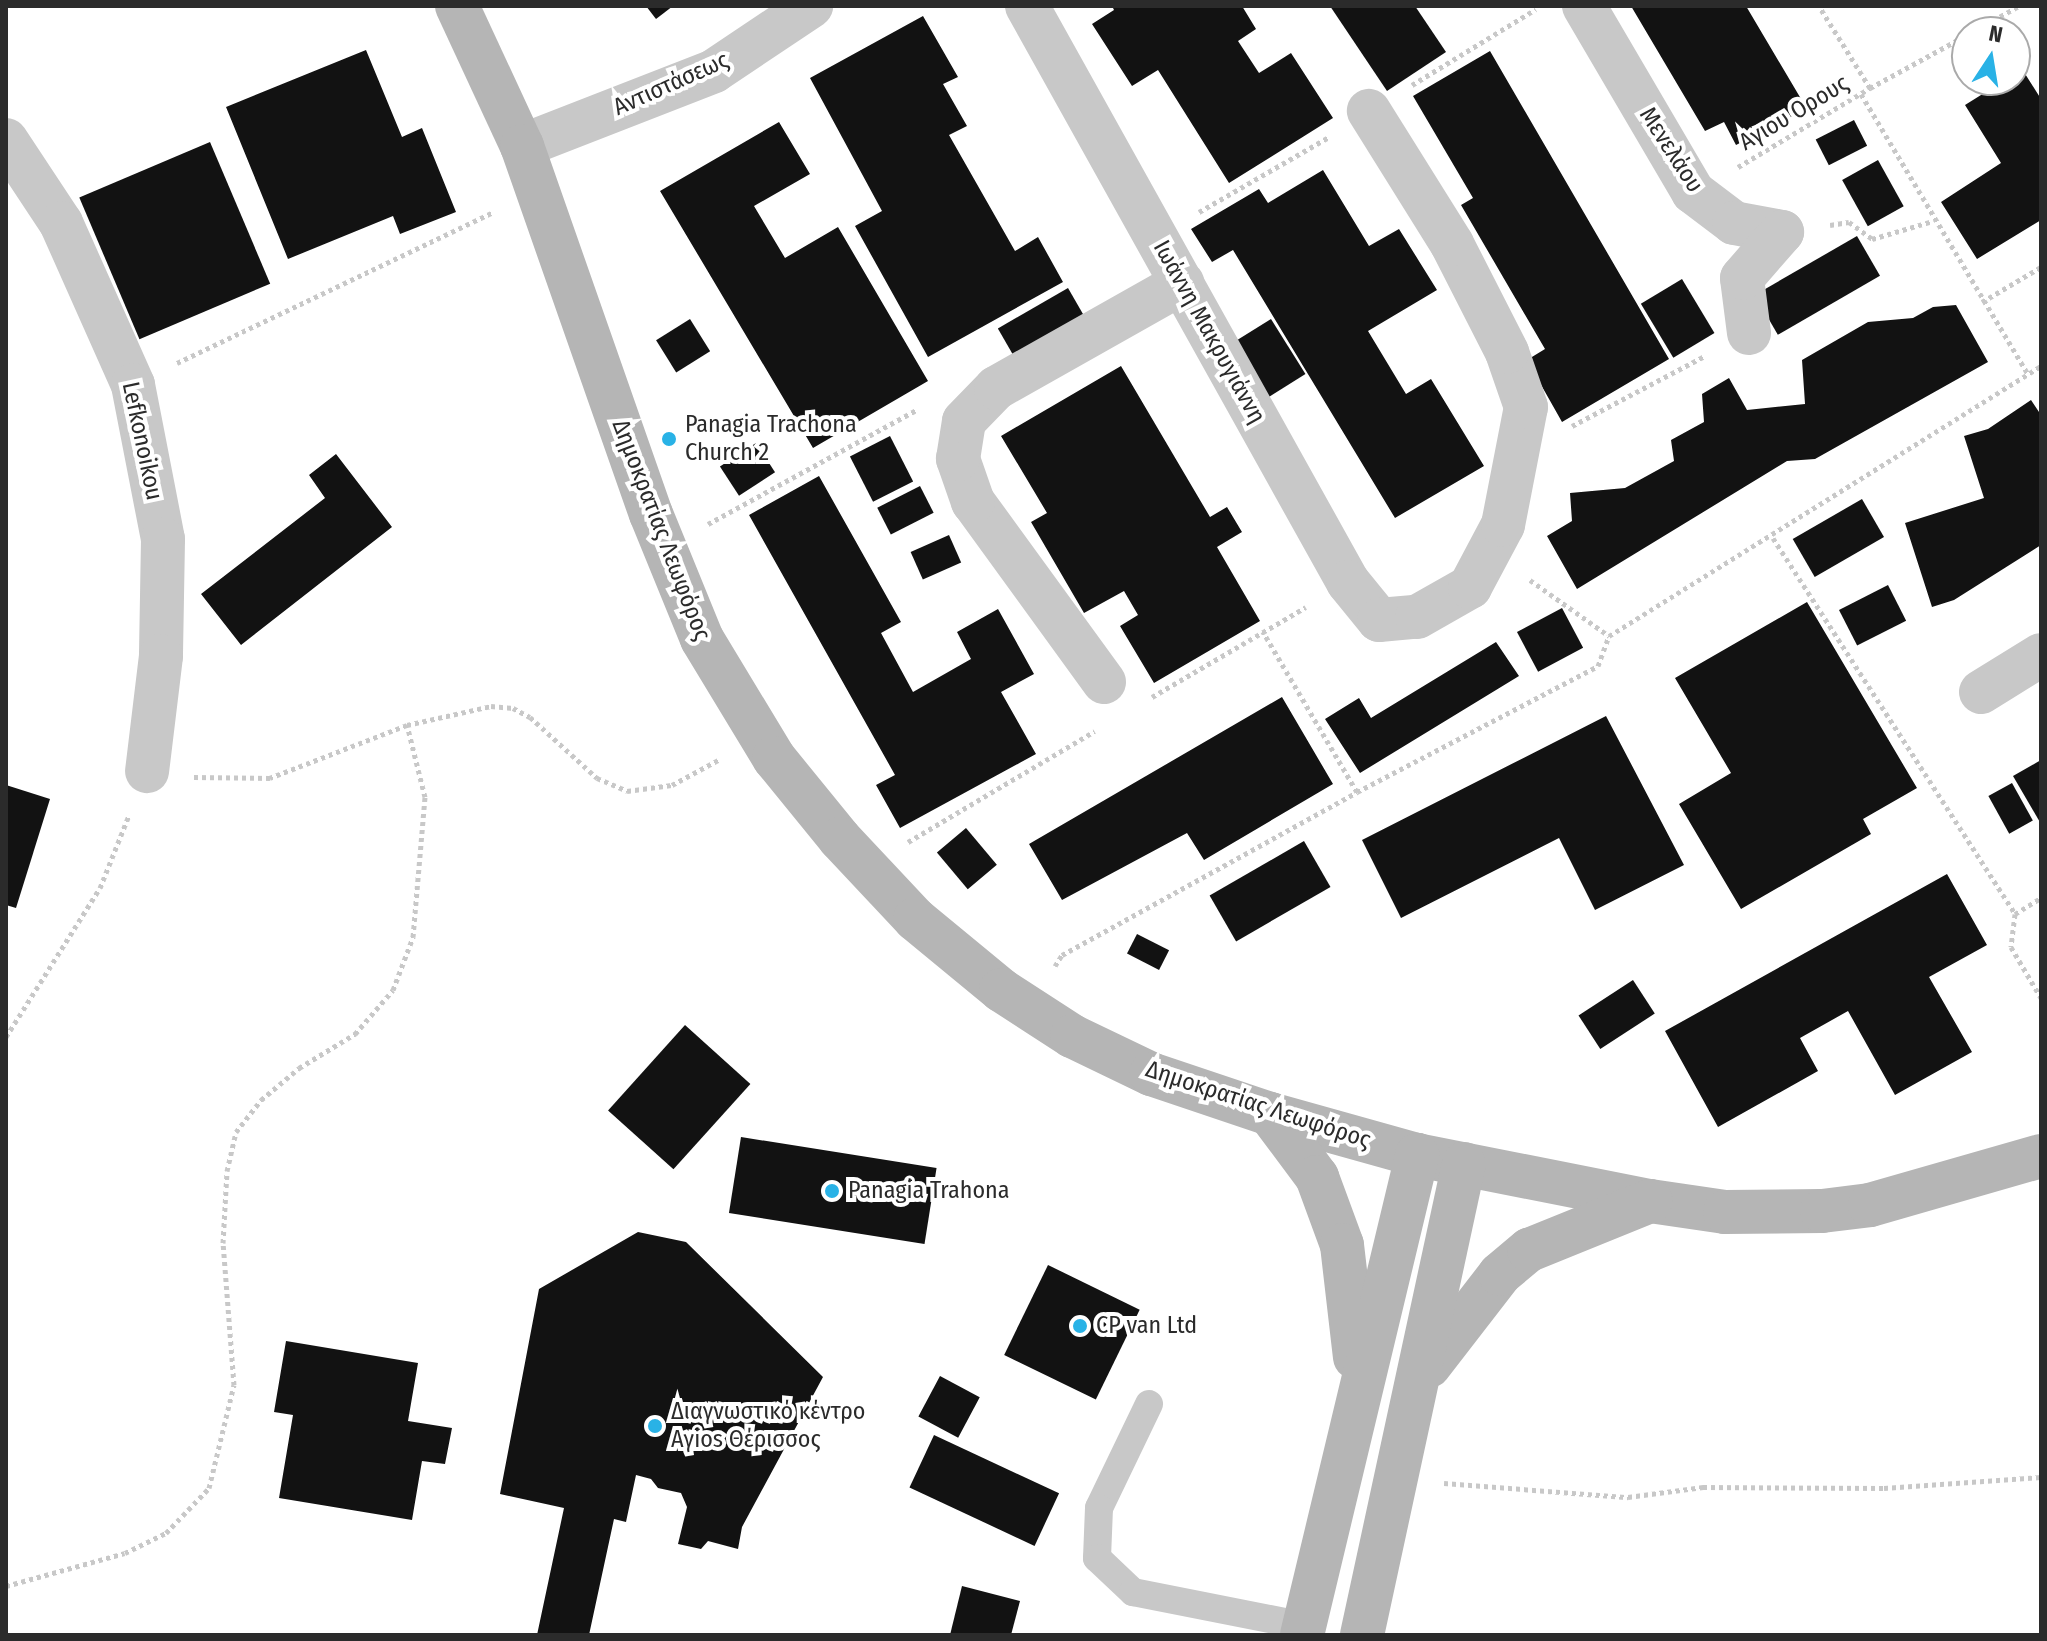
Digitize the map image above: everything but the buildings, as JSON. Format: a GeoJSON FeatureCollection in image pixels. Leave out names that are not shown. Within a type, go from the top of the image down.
{"type":"FeatureCollection","features":[{"type":"Feature","properties":{"kind":"main road","name":"Δημοκρατίας Λεωφόρος"},"geometry":{"type":"LineString","coordinates":[[457,6],[522,146],[664,548],[702,639],[761,737],[840,839],[915,919],[1027,1007],[1072,1036],[1151,1074],[1270,1114],[1417,1155],[1650,1201],[1725,1212],[1822,1211],[1870,1205],[2041,1156]]}},
{"type":"Feature","properties":{"kind":"main road"},"geometry":{"type":"LineString","coordinates":[[1270,1114],[1317,1177],[1342,1245],[1357,1399]]}},
{"type":"Feature","properties":{"kind":"main road"},"geometry":{"type":"LineString","coordinates":[[1303,1630],[1417,1155]]}},
{"type":"Feature","properties":{"kind":"main road"},"geometry":{"type":"LineString","coordinates":[[1362,1635],[1421,1377],[1464,1164]]}},
{"type":"Feature","properties":{"kind":"main road"},"geometry":{"type":"LineString","coordinates":[[1421,1377],[1473,1305],[1529,1250],[1650,1201]]}},
{"type":"Feature","properties":{"kind":"street","name":"Αντιστάσεως"},"geometry":{"type":"LineString","coordinates":[[522,146],[714,71],[811,6]]}},
{"type":"Feature","properties":{"kind":"street","name":"Ιωάννη Μακρυγιάννη"},"geometry":{"type":"LineString","coordinates":[[1027,6],[1358,598],[1379,620],[1417,617],[1470,587],[1489,550]]}},
{"type":"Feature","properties":{"kind":"street","name":"Μενελάου"},"geometry":{"type":"LineString","coordinates":[[1584,6],[1693,192],[1734,223],[1782,232]]}},
{"type":"Feature","properties":{"kind":"street"},"geometry":{"type":"LineString","coordinates":[[1369,111],[1452,244],[1507,352],[1526,407],[1503,525],[1489,550]]}},
{"type":"Feature","properties":{"kind":"street","name":"Lefkonoikou"},"geometry":{"type":"LineString","coordinates":[[6,140],[61,223],[133,385],[163,539],[161,656],[147,771]]}},
{"type":"Feature","properties":{"kind":"street"},"geometry":{"type":"LineString","coordinates":[[1749,333],[1742,278],[1782,232]]}},
{"type":"Feature","properties":{"kind":"street"},"geometry":{"type":"LineString","coordinates":[[1104,682],[973,502],[958,459],[964,421],[996,388],[1182,283]]}},
{"type":"Feature","properties":{"kind":"street"},"geometry":{"type":"LineString","coordinates":[[1981,692],[2041,655]]}},
{"type":"Feature","properties":{"kind":"lane"},"geometry":{"type":"LineString","coordinates":[[1149,1404],[1099,1508],[1097,1558],[1133,1592],[1249,1625],[1303,1630]]}},
{"type":"Feature","properties":{"kind":"path","name":"Αγιου Ορους"},"geometry":{"type":"LineString","coordinates":[[1693,192],[1870,88],[1819,6]]}},
{"type":"Feature","properties":{"kind":"path"},"geometry":{"type":"LineString","coordinates":[[2001,16],[2019,6]]}},
{"type":"Feature","properties":{"kind":"path"},"geometry":{"type":"LineString","coordinates":[[1870,88],[1951,43]]}},
{"type":"Feature","properties":{"kind":"path"},"geometry":{"type":"LineString","coordinates":[[1861,94],[1933,221],[2028,374]]}},
{"type":"Feature","properties":{"kind":"path"},"geometry":{"type":"LineString","coordinates":[[133,385],[538,190]]}},
{"type":"Feature","properties":{"kind":"path"},"geometry":{"type":"LineString","coordinates":[[1782,232],[1849,222],[1872,239],[1933,221]]}},
{"type":"Feature","properties":{"kind":"path"},"geometry":{"type":"LineString","coordinates":[[1982,302],[2041,267]]}},
{"type":"Feature","properties":{"kind":"path"},"geometry":{"type":"LineString","coordinates":[[1518,454],[1749,333]]}},
{"type":"Feature","properties":{"kind":"path"},"geometry":{"type":"LineString","coordinates":[[1027,1007],[1062,955],[1357,792],[1598,666],[1609,636],[1773,538],[2041,366]]}},
{"type":"Feature","properties":{"kind":"path"},"geometry":{"type":"LineString","coordinates":[[664,548],[929,403],[964,421]]}},
{"type":"Feature","properties":{"kind":"path"},"geometry":{"type":"LineString","coordinates":[[1773,538],[2015,914],[2011,947],[2041,998]]}},
{"type":"Feature","properties":{"kind":"path"},"geometry":{"type":"LineString","coordinates":[[1489,550],[1609,636]]}},
{"type":"Feature","properties":{"kind":"path"},"geometry":{"type":"LineString","coordinates":[[1263,632],[1357,792]]}},
{"type":"Feature","properties":{"kind":"path"},"geometry":{"type":"LineString","coordinates":[[6,1037],[100,888],[147,771],[210,779],[270,778],[407,725],[491,706],[513,708],[530,717],[597,778],[627,791],[672,785],[761,737]]}},
{"type":"Feature","properties":{"kind":"path"},"geometry":{"type":"LineString","coordinates":[[6,1586],[125,1553],[166,1533],[209,1488],[234,1385],[223,1243],[227,1171],[236,1132],[261,1100],[355,1034],[393,990],[413,937],[425,811],[407,725]]}},
{"type":"Feature","properties":{"kind":"path"},"geometry":{"type":"LineString","coordinates":[[2015,914],[2041,898]]}},
{"type":"Feature","properties":{"kind":"path"},"geometry":{"type":"LineString","coordinates":[[1399,1472],[1459,1487],[1628,1497],[1703,1487],[1884,1488],[2041,1477]]}},
{"type":"Feature","properties":{"kind":"place","name":"Panagia Trachona Church 2"},"geometry":{"type":"Point","coordinates":[669,439]}},
{"type":"Feature","properties":{"kind":"place","name":"Panagia Trahona"},"geometry":{"type":"Point","coordinates":[832,1191]}},
{"type":"Feature","properties":{"kind":"place","name":"CP van Ltd"},"geometry":{"type":"Point","coordinates":[1080,1326]}},
{"type":"Feature","properties":{"kind":"place","name":"Διαγνωστικό κέντρο Αγios Θέρισσος"},"geometry":{"type":"Point","coordinates":[655,1426]}}]}
